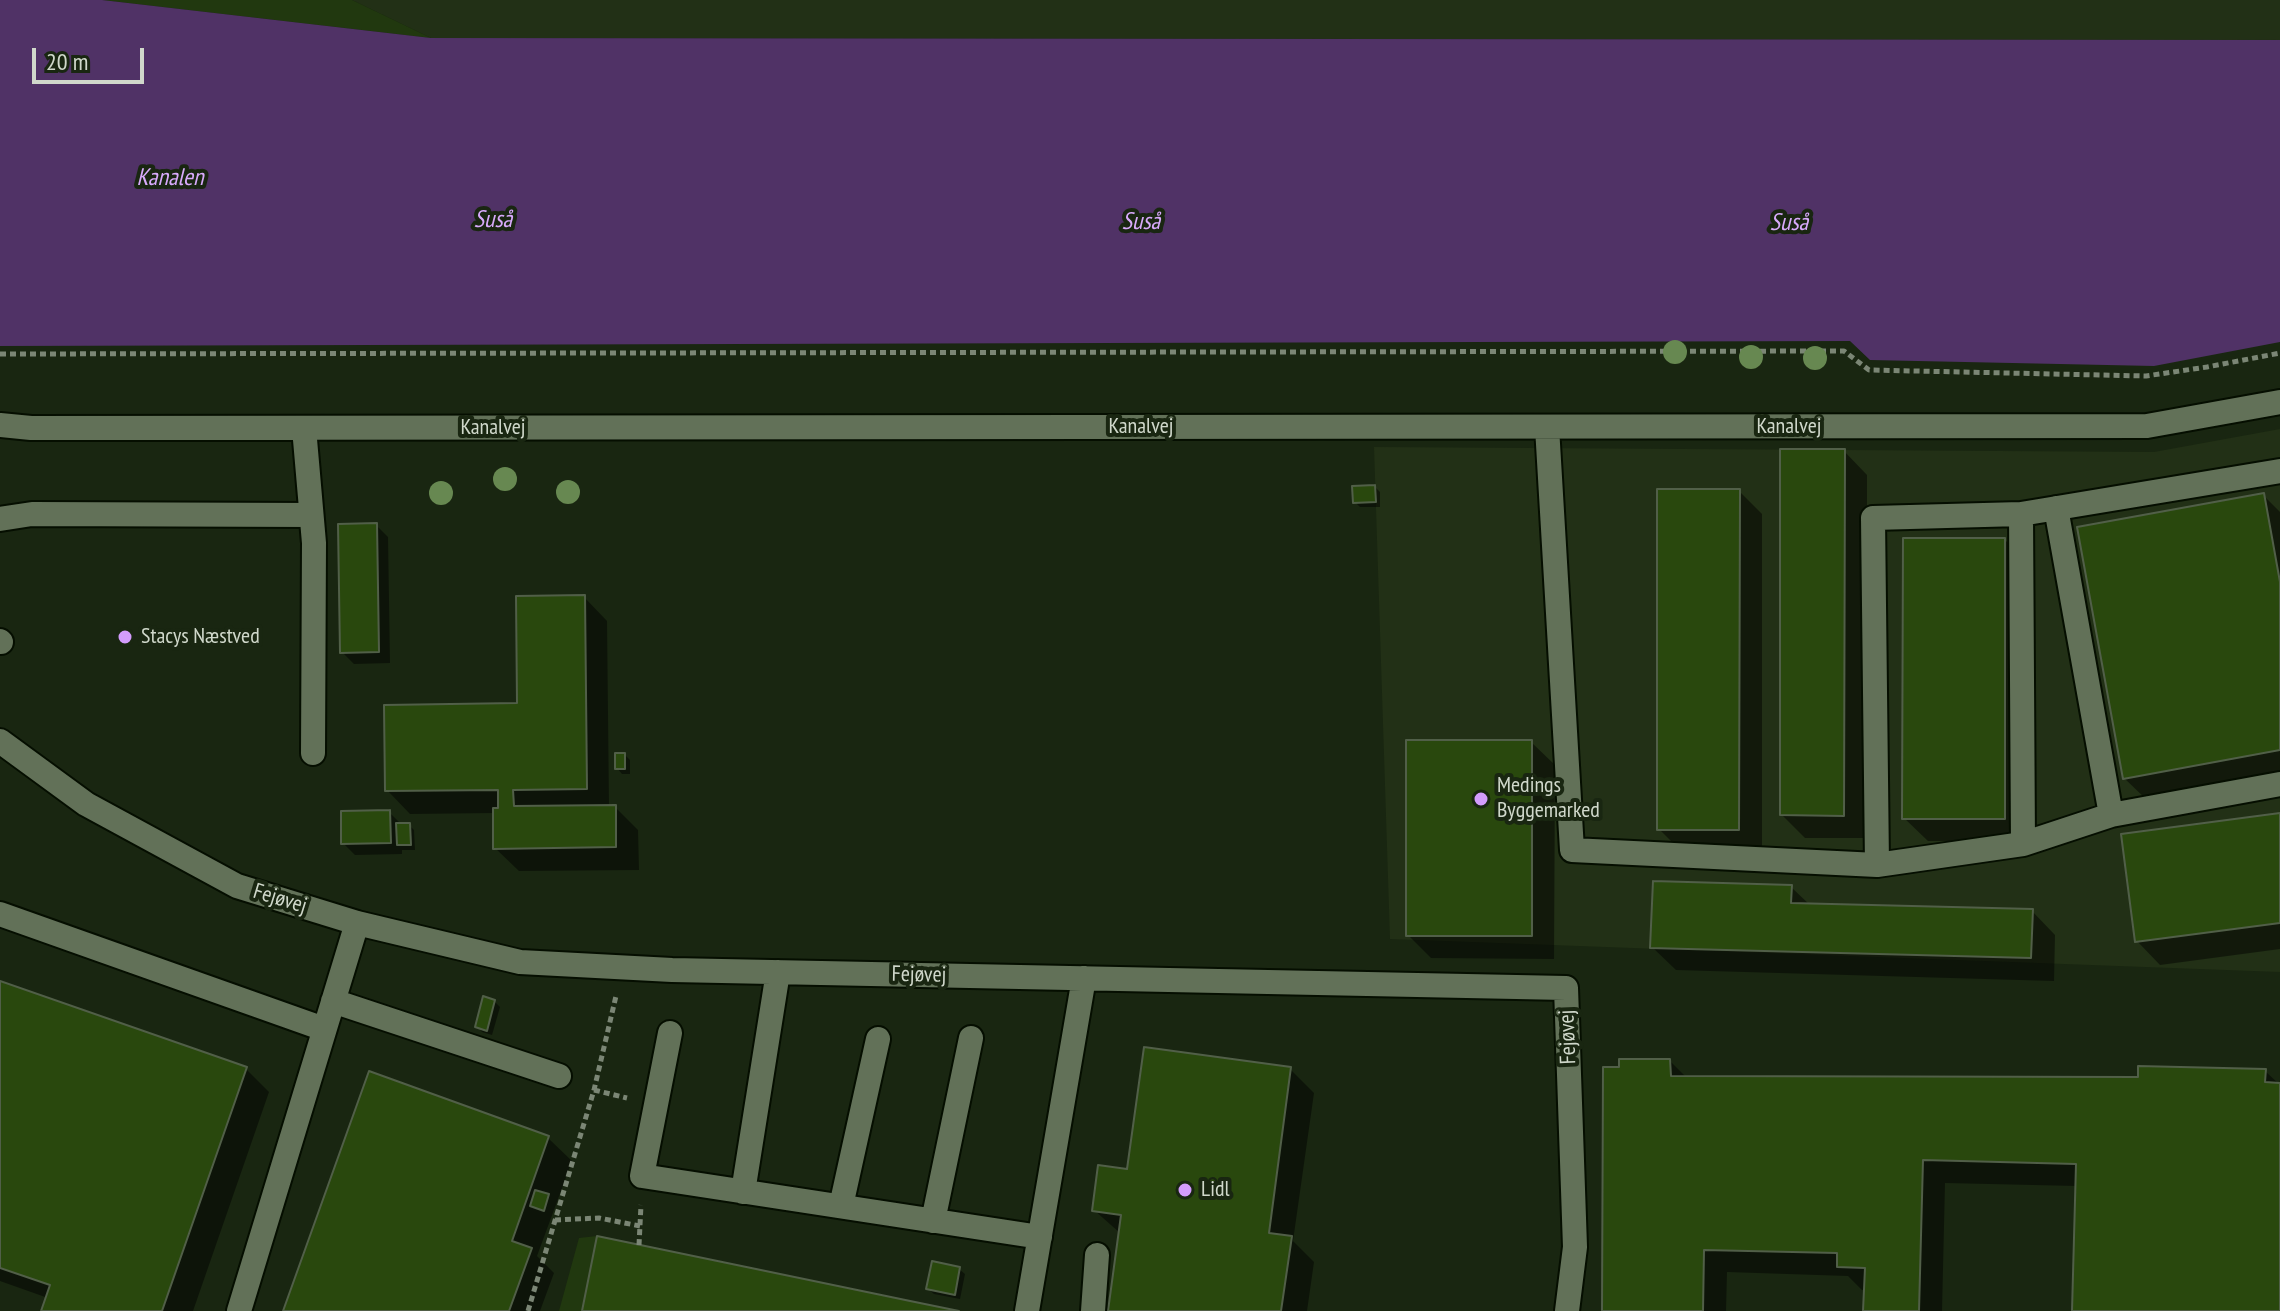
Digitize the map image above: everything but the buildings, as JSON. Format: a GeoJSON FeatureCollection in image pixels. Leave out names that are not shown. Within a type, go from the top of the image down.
{"type":"FeatureCollection","features":[{"type":"Feature","properties":{"kind":"street","name":"Kanalvej"},"geometry":{"type":"LineString","coordinates":[[0,425],[31,428],[2147,426],[2280,402]]}},
{"type":"Feature","properties":{"kind":"street"},"geometry":{"type":"LineString","coordinates":[[1547,427],[1572,850],[1877,865],[2023,844],[2111,815],[2280,784]]}},
{"type":"Feature","properties":{"kind":"street"},"geometry":{"type":"LineString","coordinates":[[304,428],[314,543],[313,753]]}},
{"type":"Feature","properties":{"kind":"street"},"geometry":{"type":"LineString","coordinates":[[1877,865],[1873,518],[2021,514],[2279,479]]}},
{"type":"Feature","properties":{"kind":"street"},"geometry":{"type":"LineString","coordinates":[[2056,508],[2111,815]]}},
{"type":"Feature","properties":{"kind":"street"},"geometry":{"type":"LineString","coordinates":[[0,519],[32,514],[311,515]]}},
{"type":"Feature","properties":{"kind":"street"},"geometry":{"type":"LineString","coordinates":[[2021,514],[2023,844]]}},
{"type":"Feature","properties":{"kind":"street","name":"Fejøvej"},"geometry":{"type":"LineString","coordinates":[[0,741],[86,804],[237,886],[357,923],[520,962],[778,972],[1566,988],[1575,1247],[1567,1311]]}},
{"type":"Feature","properties":{"kind":"street"},"geometry":{"type":"LineString","coordinates":[[0,914],[324,1029]]}},
{"type":"Feature","properties":{"kind":"street"},"geometry":{"type":"LineString","coordinates":[[239,1311],[357,923]]}},
{"type":"Feature","properties":{"kind":"street"},"geometry":{"type":"LineString","coordinates":[[743,1192],[778,972]]}},
{"type":"Feature","properties":{"kind":"street"},"geometry":{"type":"LineString","coordinates":[[1027,1311],[1084,978]]}},
{"type":"Feature","properties":{"kind":"street"},"geometry":{"type":"LineString","coordinates":[[333,1001],[559,1076]]}},
{"type":"Feature","properties":{"kind":"street"},"geometry":{"type":"LineString","coordinates":[[670,1033],[642,1176],[1040,1237]]}},
{"type":"Feature","properties":{"kind":"street"},"geometry":{"type":"LineString","coordinates":[[933,1221],[971,1038]]}},
{"type":"Feature","properties":{"kind":"street"},"geometry":{"type":"LineString","coordinates":[[841,1206],[878,1039]]}},
{"type":"Feature","properties":{"kind":"street"},"geometry":{"type":"LineString","coordinates":[[1093,1311],[1097,1255]]}},
{"type":"Feature","properties":{"kind":"path"},"geometry":{"type":"LineString","coordinates":[[0,354],[1844,351],[1869,370],[2146,376],[2280,353]]}},
{"type":"Feature","properties":{"kind":"path"},"geometry":{"type":"LineString","coordinates":[[528,1311],[594,1090],[623,967]]}},
{"type":"Feature","properties":{"kind":"path"},"geometry":{"type":"LineString","coordinates":[[559,1076],[594,1090],[656,1105]]}},
{"type":"Feature","properties":{"kind":"path"},"geometry":{"type":"LineString","coordinates":[[555,1220],[599,1218],[640,1226]]}},
{"type":"Feature","properties":{"kind":"shaded area"},"geometry":{"type":"Polygon","coordinates":[[[102,0],[352,0],[431,38],[102,0]]]}},
{"type":"Feature","properties":{"kind":"shaded area"},"geometry":{"type":"Polygon","coordinates":[[[352,0],[2280,0],[2280,40],[431,38],[352,0]]]}},
{"type":"Feature","properties":{"kind":"shaded area"},"geometry":{"type":"Polygon","coordinates":[[[2280,429],[2280,972],[1390,939],[1374,447],[2154,452],[2280,429]]]}},
{"type":"Feature","properties":{"kind":"shaded area"},"geometry":{"type":"Polygon","coordinates":[[[597,1236],[582,1311],[559,1311],[579,1238],[597,1236]]]}},
{"type":"Feature","properties":{"kind":"water","name":"Kanalen"},"geometry":{"type":"Polygon","coordinates":[[[0,0],[102,0],[431,38],[2280,40],[2280,342],[2154,366],[1870,360],[1850,341],[0,346],[0,0]]]}},
{"type":"Feature","properties":{"kind":"place","name":"Stacys Næstved"},"geometry":{"type":"Point","coordinates":[125,637]}},
{"type":"Feature","properties":{"kind":"place","name":"Medings Byggemarked"},"geometry":{"type":"Point","coordinates":[1481,799]}},
{"type":"Feature","properties":{"kind":"place","name":"Lidl"},"geometry":{"type":"Point","coordinates":[1185,1190]}},
{"type":"Feature","properties":{"kind":"water label","name":"Suså"},"geometry":{"type":"Point","coordinates":[493,220]}},
{"type":"Feature","properties":{"kind":"water label","name":"Suså"},"geometry":{"type":"Point","coordinates":[1141,222]}},
{"type":"Feature","properties":{"kind":"water label","name":"Suså"},"geometry":{"type":"Point","coordinates":[1789,223]}}]}
